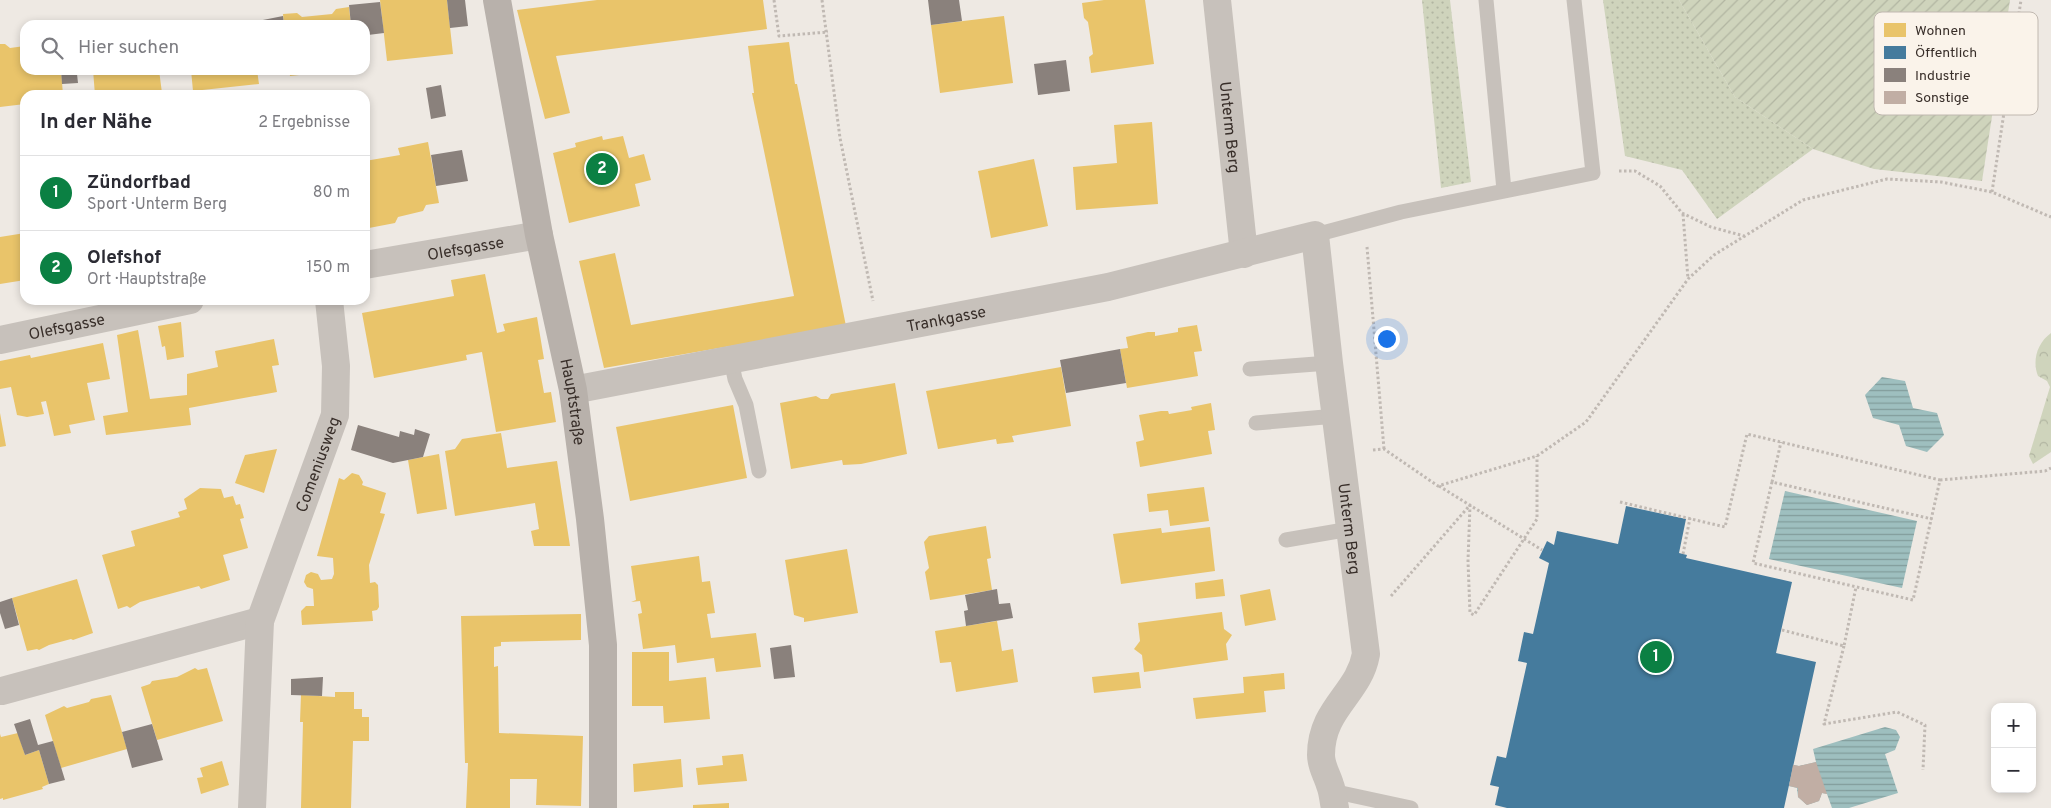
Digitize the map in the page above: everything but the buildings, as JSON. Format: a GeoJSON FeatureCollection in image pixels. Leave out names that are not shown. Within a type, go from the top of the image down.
{"type":"FeatureCollection","features":[{"type":"Feature","properties":{"kind":"main road","name":"Hauptstraße"},"geometry":{"type":"LineString","coordinates":[[497,0],[538,235],[573,390],[590,520],[603,645],[603,808]]}},
{"type":"Feature","properties":{"kind":"street","name":"Unterm Berg"},"geometry":{"type":"LineString","coordinates":[[1217,0],[1244,254]]}},
{"type":"Feature","properties":{"kind":"street","name":"Olefsgasse"},"geometry":{"type":"LineString","coordinates":[[370,264],[538,235]]}},
{"type":"Feature","properties":{"kind":"street","name":"Unterm Berg"},"geometry":{"type":"LineString","coordinates":[[1315,235],[1329,363],[1366,654],[1358,678],[1326,723],[1322,739],[1320,758],[1333,800]]}},
{"type":"Feature","properties":{"kind":"street","name":"Trankgasse"},"geometry":{"type":"LineString","coordinates":[[573,390],[1108,287],[1315,235]]}},
{"type":"Feature","properties":{"kind":"street","name":"Olefsgasse"},"geometry":{"type":"LineString","coordinates":[[0,340],[166,305]]}},
{"type":"Feature","properties":{"kind":"street","name":"Comeniusweg"},"geometry":{"type":"LineString","coordinates":[[252,808],[260,621],[335,415],[336,366],[330,305]]}},
{"type":"Feature","properties":{"kind":"street"},"geometry":{"type":"LineString","coordinates":[[2,691],[260,621]]}},
{"type":"Feature","properties":{"kind":"lane"},"geometry":{"type":"LineString","coordinates":[[1486,0],[1504,190]]}},
{"type":"Feature","properties":{"kind":"lane"},"geometry":{"type":"LineString","coordinates":[[1315,235],[1504,190],[1593,173],[1574,0]]}},
{"type":"Feature","properties":{"kind":"lane"},"geometry":{"type":"LineString","coordinates":[[731,360],[735,379],[746,405],[759,471]]}},
{"type":"Feature","properties":{"kind":"lane"},"geometry":{"type":"LineString","coordinates":[[1250,369],[1329,363]]}},
{"type":"Feature","properties":{"kind":"lane"},"geometry":{"type":"LineString","coordinates":[[1256,423],[1336,416]]}},
{"type":"Feature","properties":{"kind":"lane"},"geometry":{"type":"LineString","coordinates":[[1286,540],[1350,529]]}},
{"type":"Feature","properties":{"kind":"lane"},"geometry":{"type":"LineString","coordinates":[[1333,800],[1411,808]]}},
{"type":"Feature","properties":{"kind":"path"},"geometry":{"type":"LineString","coordinates":[[774,0],[779,36],[828,32]]}},
{"type":"Feature","properties":{"kind":"path"},"geometry":{"type":"LineString","coordinates":[[822,0],[828,32],[840,138],[880,331]]}},
{"type":"Feature","properties":{"kind":"path"},"geometry":{"type":"LineString","coordinates":[[1992,192],[2004,115]]}},
{"type":"Feature","properties":{"kind":"path"},"geometry":{"type":"LineString","coordinates":[[1593,173],[1636,170],[1660,186],[1682,213],[1710,227],[1744,236]]}},
{"type":"Feature","properties":{"kind":"path"},"geometry":{"type":"LineString","coordinates":[[1438,486],[1538,456],[1586,422],[1688,279],[1714,255],[1803,200],[1887,179],[1941,182],[1992,192],[2051,217]]}},
{"type":"Feature","properties":{"kind":"path"},"geometry":{"type":"LineString","coordinates":[[1682,213],[1688,279]]}},
{"type":"Feature","properties":{"kind":"path"},"geometry":{"type":"LineString","coordinates":[[1365,222],[1384,448]]}},
{"type":"Feature","properties":{"kind":"path"},"geometry":{"type":"LineString","coordinates":[[1620,502],[1724,527],[1747,434],[1940,480],[2045,472],[2051,468]]}},
{"type":"Feature","properties":{"kind":"path"},"geometry":{"type":"LineString","coordinates":[[1781,442],[1753,564],[1913,600],[1940,480]]}},
{"type":"Feature","properties":{"kind":"path"},"geometry":{"type":"LineString","coordinates":[[1340,453],[1384,448],[1438,486],[1542,550]]}},
{"type":"Feature","properties":{"kind":"path"},"geometry":{"type":"LineString","coordinates":[[1470,505],[1468,561],[1470,613],[1474,615],[1537,519],[1538,456]]}},
{"type":"Feature","properties":{"kind":"path"},"geometry":{"type":"LineString","coordinates":[[1772,482],[1932,518]]}},
{"type":"Feature","properties":{"kind":"path"},"geometry":{"type":"LineString","coordinates":[[1362,628],[1470,505]]}},
{"type":"Feature","properties":{"kind":"path"},"geometry":{"type":"LineString","coordinates":[[1683,554],[1690,518]]}},
{"type":"Feature","properties":{"kind":"path"},"geometry":{"type":"LineString","coordinates":[[1856,587],[1844,646],[1824,724],[1896,712],[1925,725],[1924,770]]}},
{"type":"Feature","properties":{"kind":"path"},"geometry":{"type":"LineString","coordinates":[[1782,630],[1844,646]]}},
{"type":"Feature","properties":{"kind":"green space"},"geometry":{"type":"Polygon","coordinates":[[[1422,0],[1450,0],[1471,182],[1441,188],[1422,0]]]}},
{"type":"Feature","properties":{"kind":"green space"},"geometry":{"type":"Polygon","coordinates":[[[1603,0],[1679,0],[1735,97],[1813,149],[1717,219],[1682,170],[1625,156],[1603,0]]]}},
{"type":"Feature","properties":{"kind":"green space"},"geometry":{"type":"Polygon","coordinates":[[[1679,0],[2010,0],[2008,12],[1874,12],[1874,115],[1992,115],[1982,181],[1874,169],[1813,149],[1735,97],[1679,0]]]}},
{"type":"Feature","properties":{"kind":"green space"},"geometry":{"type":"Polygon","coordinates":[[[2051,333],[2051,452],[2033,464],[2029,456],[2050,387],[2047,381],[2038,376],[2036,358],[2042,342],[2051,333]]]}},
{"type":"Feature","properties":{"kind":"water"},"geometry":{"type":"Polygon","coordinates":[[[1882,377],[1905,381],[1913,408],[1937,413],[1944,435],[1927,452],[1906,446],[1899,425],[1873,418],[1865,395],[1882,377]]]}},
{"type":"Feature","properties":{"kind":"water"},"geometry":{"type":"Polygon","coordinates":[[[1785,491],[1917,521],[1902,588],[1769,559],[1785,491]]]}},
{"type":"Feature","properties":{"kind":"water"},"geometry":{"type":"Polygon","coordinates":[[[1885,727],[1896,730],[1900,737],[1895,750],[1885,754],[1898,793],[1849,808],[1832,808],[1827,794],[1822,793],[1819,801],[1807,805],[1798,797],[1797,788],[1789,786],[1793,765],[1799,766],[1816,762],[1813,749],[1885,727]]]}},
{"type":"Feature","properties":{"kind":"place","name":"Olefshof"},"geometry":{"type":"Point","coordinates":[602,169]}},
{"type":"Feature","properties":{"kind":"place","name":"Zündorfbad"},"geometry":{"type":"Point","coordinates":[1656,657]}}]}
